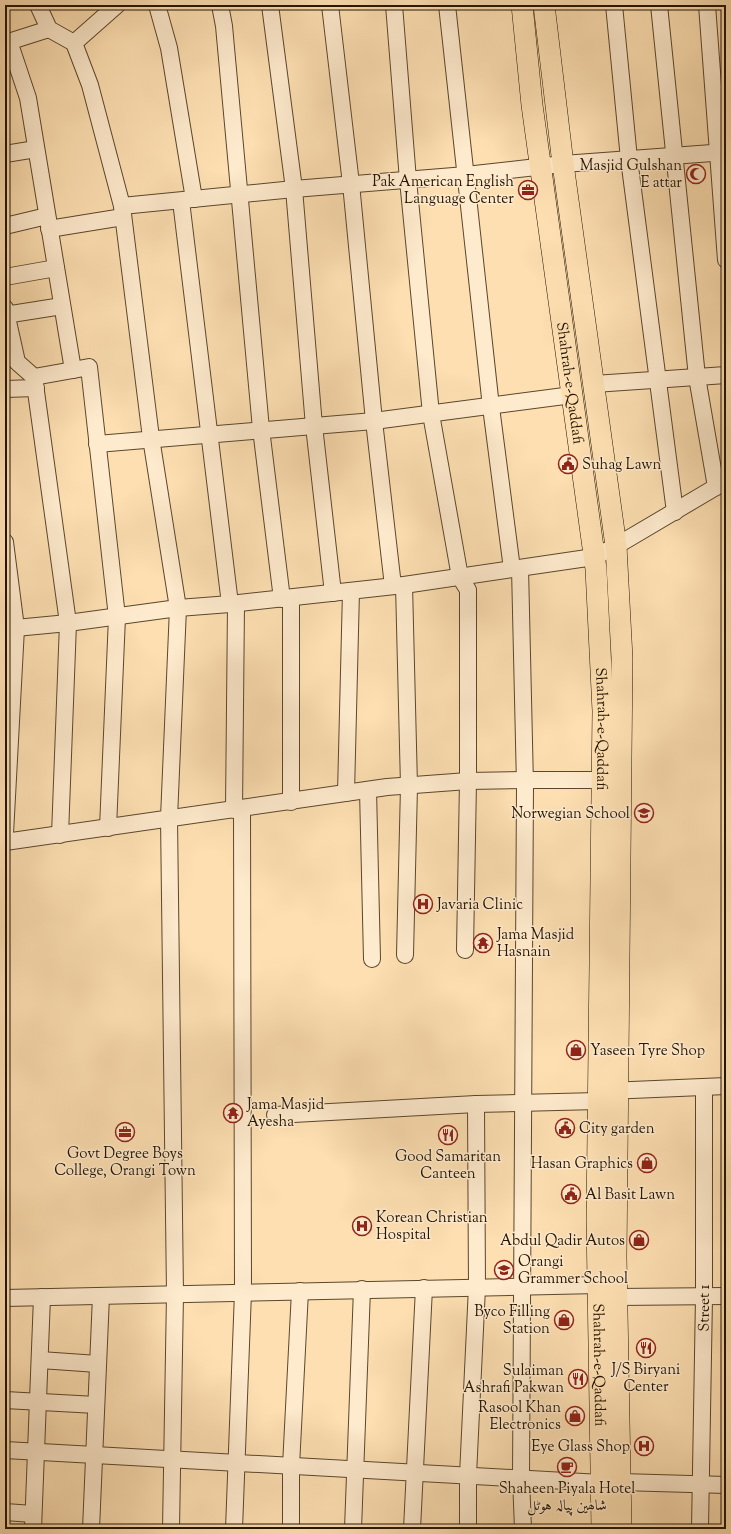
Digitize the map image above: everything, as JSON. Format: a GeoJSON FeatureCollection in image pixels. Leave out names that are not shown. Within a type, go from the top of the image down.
{"type":"FeatureCollection","features":[{"type":"Feature","properties":{"kind":"main road","name":"Shahrah-e-Qaddafi"},"geometry":{"type":"LineString","coordinates":[[522,5],[540,168],[594,557],[603,711],[602,780],[605,1095],[616,1297],[611,1482],[602,1529]]}},
{"type":"Feature","properties":{"kind":"main road","name":"Shahrah-e-Qaddafi"},"geometry":{"type":"LineString","coordinates":[[544,5],[563,164],[616,546],[622,658],[598,1285],[611,1482],[621,1529]]}},
{"type":"Feature","properties":{"kind":"street"},"geometry":{"type":"LineString","coordinates":[[38,5],[49,29],[74,43],[90,84],[123,212],[151,438],[178,608],[169,818],[175,1294],[171,1529]]}},
{"type":"Feature","properties":{"kind":"street"},"geometry":{"type":"LineString","coordinates":[[157,5],[169,48],[187,200],[209,436],[233,604],[238,810],[243,1292],[234,1529]]}},
{"type":"Feature","properties":{"kind":"street"},"geometry":{"type":"LineString","coordinates":[[220,5],[224,26],[260,429],[286,598],[291,802]]}},
{"type":"Feature","properties":{"kind":"street"},"geometry":{"type":"LineString","coordinates":[[270,5],[294,189],[314,426],[333,593]]}},
{"type":"Feature","properties":{"kind":"street"},"geometry":{"type":"LineString","coordinates":[[330,5],[351,184],[374,421],[399,586],[409,786],[405,955]]}},
{"type":"Feature","properties":{"kind":"street"},"geometry":{"type":"LineString","coordinates":[[394,5],[408,180],[431,414],[460,577],[468,590],[468,781],[465,950]]}},
{"type":"Feature","properties":{"kind":"street"},"geometry":{"type":"LineString","coordinates":[[447,5],[491,406],[516,568],[525,780],[521,1478],[523,1529]]}},
{"type":"Feature","properties":{"kind":"street"},"geometry":{"type":"LineString","coordinates":[[614,5],[629,159],[676,512]]}},
{"type":"Feature","properties":{"kind":"street"},"geometry":{"type":"LineString","coordinates":[[11,629],[117,617],[178,608],[233,604],[399,586],[594,557],[676,512],[721,484],[697,377],[673,156],[659,5]]}},
{"type":"Feature","properties":{"kind":"street"},"geometry":{"type":"LineString","coordinates":[[707,5],[722,152],[726,260]]}},
{"type":"Feature","properties":{"kind":"street"},"geometry":{"type":"LineString","coordinates":[[74,43],[109,8]]}},
{"type":"Feature","properties":{"kind":"street"},"geometry":{"type":"LineString","coordinates":[[49,29],[7,42],[28,98],[73,370]]}},
{"type":"Feature","properties":{"kind":"street"},"geometry":{"type":"LineString","coordinates":[[5,154],[36,149]]}},
{"type":"Feature","properties":{"kind":"street"},"geometry":{"type":"LineString","coordinates":[[5,226],[48,223],[123,212],[187,200],[239,194],[466,175],[540,168],[563,164],[722,152]]}},
{"type":"Feature","properties":{"kind":"street"},"geometry":{"type":"LineString","coordinates":[[5,277],[56,268]]}},
{"type":"Feature","properties":{"kind":"street"},"geometry":{"type":"LineString","coordinates":[[60,835],[68,623],[35,382],[17,362],[6,312],[62,306]]}},
{"type":"Feature","properties":{"kind":"street"},"geometry":{"type":"LineString","coordinates":[[5,389],[89,367],[117,617],[108,828]]}},
{"type":"Feature","properties":{"kind":"street"},"geometry":{"type":"LineString","coordinates":[[594,384],[726,375]]}},
{"type":"Feature","properties":{"kind":"street"},"geometry":{"type":"LineString","coordinates":[[97,444],[151,438],[209,436],[260,429],[374,421],[572,395]]}},
{"type":"Feature","properties":{"kind":"street"},"geometry":{"type":"LineString","coordinates":[[5,542],[11,629],[5,834]]}},
{"type":"Feature","properties":{"kind":"street"},"geometry":{"type":"LineString","coordinates":[[346,793],[351,591]]}},
{"type":"Feature","properties":{"kind":"street"},"geometry":{"type":"LineString","coordinates":[[5,842],[169,818],[238,810],[368,790],[468,781],[602,780]]}},
{"type":"Feature","properties":{"kind":"street"},"geometry":{"type":"LineString","coordinates":[[368,790],[372,959]]}},
{"type":"Feature","properties":{"kind":"street"},"geometry":{"type":"LineString","coordinates":[[275,1115],[476,1104],[523,1103],[726,1086]]}},
{"type":"Feature","properties":{"kind":"street","name":"Street 1"},"geometry":{"type":"LineString","coordinates":[[700,1529],[704,1297],[704,1087]]}},
{"type":"Feature","properties":{"kind":"street"},"geometry":{"type":"LineString","coordinates":[[468,1529],[468,1475],[477,1287],[476,1104]]}},
{"type":"Feature","properties":{"kind":"street"},"geometry":{"type":"LineString","coordinates":[[5,1298],[598,1285]]}},
{"type":"Feature","properties":{"kind":"street"},"geometry":{"type":"LineString","coordinates":[[412,1529],[424,1288]]}},
{"type":"Feature","properties":{"kind":"street"},"geometry":{"type":"LineString","coordinates":[[353,1529],[362,1290]]}},
{"type":"Feature","properties":{"kind":"street"},"geometry":{"type":"LineString","coordinates":[[291,1529],[291,1466],[300,1291]]}},
{"type":"Feature","properties":{"kind":"street"},"geometry":{"type":"LineString","coordinates":[[91,1529],[101,1296]]}},
{"type":"Feature","properties":{"kind":"street"},"geometry":{"type":"LineString","coordinates":[[616,1297],[726,1296]]}},
{"type":"Feature","properties":{"kind":"street"},"geometry":{"type":"LineString","coordinates":[[5,1512],[33,1522],[42,1297]]}},
{"type":"Feature","properties":{"kind":"street"},"geometry":{"type":"LineString","coordinates":[[40,1360],[98,1364]]}},
{"type":"Feature","properties":{"kind":"street"},"geometry":{"type":"LineString","coordinates":[[5,1400],[96,1405]]}},
{"type":"Feature","properties":{"kind":"street"},"geometry":{"type":"LineString","coordinates":[[5,1450],[521,1478],[726,1485]]}},
{"type":"Feature","properties":{"kind":"place","name":"Masjid Gulshan E attar"},"geometry":{"type":"Point","coordinates":[696,174]}},
{"type":"Feature","properties":{"kind":"place","name":"Pak American English Language Center"},"geometry":{"type":"Point","coordinates":[528,190]}},
{"type":"Feature","properties":{"kind":"place","name":"Suhag Lawn"},"geometry":{"type":"Point","coordinates":[568,464]}},
{"type":"Feature","properties":{"kind":"place","name":"Norwegian School"},"geometry":{"type":"Point","coordinates":[644,813]}},
{"type":"Feature","properties":{"kind":"place","name":"Javaria Clinic"},"geometry":{"type":"Point","coordinates":[423,904]}},
{"type":"Feature","properties":{"kind":"place","name":"Jama Masjid Hasnain"},"geometry":{"type":"Point","coordinates":[483,943]}},
{"type":"Feature","properties":{"kind":"place","name":"Yaseen Tyre Shop"},"geometry":{"type":"Point","coordinates":[576,1050]}},
{"type":"Feature","properties":{"kind":"place","name":"Jama Masjid Ayesha"},"geometry":{"type":"Point","coordinates":[233,1113]}},
{"type":"Feature","properties":{"kind":"place","name":"City garden"},"geometry":{"type":"Point","coordinates":[565,1128]}},
{"type":"Feature","properties":{"kind":"place","name":"Govt Degree Boys College, Orangi Town"},"geometry":{"type":"Point","coordinates":[125,1132]}},
{"type":"Feature","properties":{"kind":"place","name":"Good Samaritan Canteen"},"geometry":{"type":"Point","coordinates":[448,1135]}},
{"type":"Feature","properties":{"kind":"place","name":"Hasan Graphics"},"geometry":{"type":"Point","coordinates":[647,1163]}},
{"type":"Feature","properties":{"kind":"place","name":"Al Basit Lawn"},"geometry":{"type":"Point","coordinates":[571,1194]}},
{"type":"Feature","properties":{"kind":"place","name":"Korean Christian Hospital"},"geometry":{"type":"Point","coordinates":[362,1226]}},
{"type":"Feature","properties":{"kind":"place","name":"Abdul Qadir Autos"},"geometry":{"type":"Point","coordinates":[639,1240]}},
{"type":"Feature","properties":{"kind":"place","name":"Orangi Grammer School"},"geometry":{"type":"Point","coordinates":[504,1270]}},
{"type":"Feature","properties":{"kind":"place","name":"Byco Filling Station"},"geometry":{"type":"Point","coordinates":[564,1320]}},
{"type":"Feature","properties":{"kind":"place","name":"J/S Biryani Center"},"geometry":{"type":"Point","coordinates":[646,1348]}},
{"type":"Feature","properties":{"kind":"place","name":"Sulaiman Ashrafi Pakwan"},"geometry":{"type":"Point","coordinates":[578,1379]}},
{"type":"Feature","properties":{"kind":"place","name":"Rasool Khan Electronics"},"geometry":{"type":"Point","coordinates":[575,1416]}},
{"type":"Feature","properties":{"kind":"place","name":"Eye Glass Shop"},"geometry":{"type":"Point","coordinates":[644,1446]}},
{"type":"Feature","properties":{"kind":"place","name":"Shaheen Piyala Hotel شاھین پیالہ ہوٹل"},"geometry":{"type":"Point","coordinates":[567,1467]}}]}
